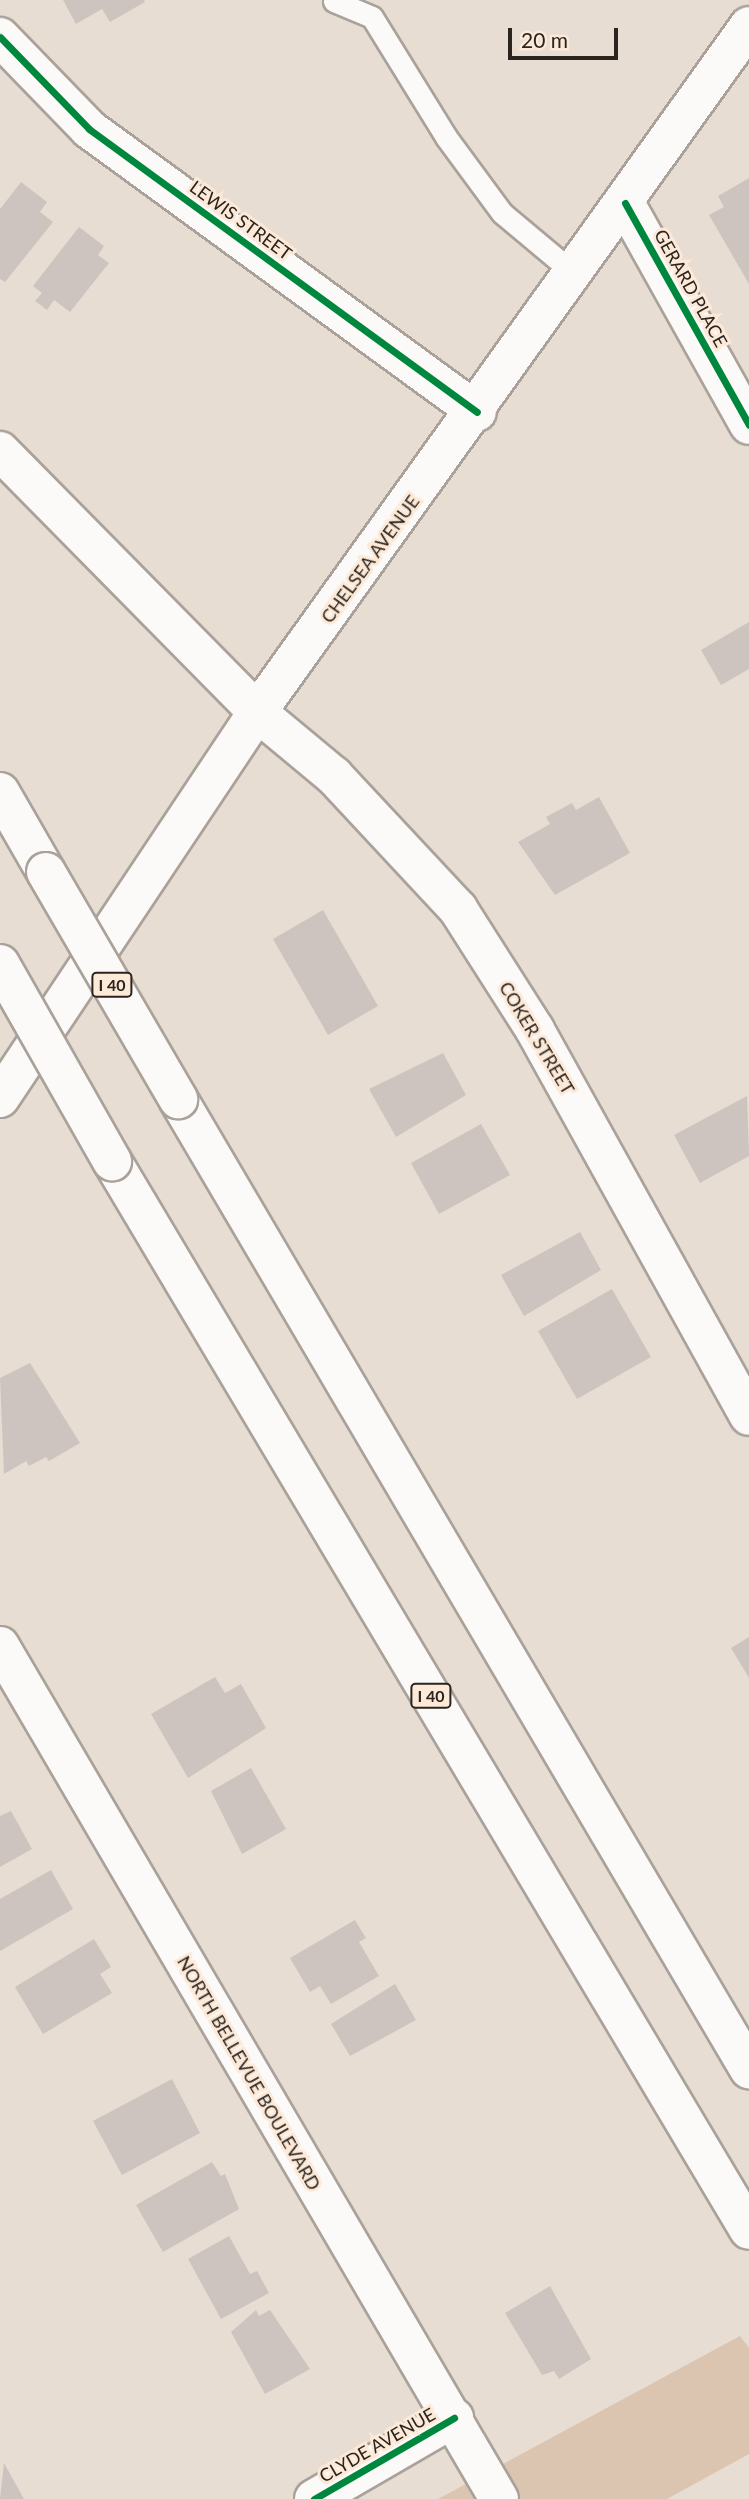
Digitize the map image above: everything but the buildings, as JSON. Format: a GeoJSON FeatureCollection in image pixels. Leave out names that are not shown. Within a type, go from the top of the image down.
{"type":"FeatureCollection","features":[{"type":"Feature","properties":{"kind":"main road","name":"CHELSEA AVENUE"},"geometry":{"type":"LineString","coordinates":[[0,1098],[257,712],[477,412],[749,26]]}},
{"type":"Feature","properties":{"kind":"main road","name":"LEWIS STREET"},"geometry":{"type":"LineString","coordinates":[[0,37],[89,129],[477,412]]}},
{"type":"Feature","properties":{"kind":"main road","name":"GERARD PLACE"},"geometry":{"type":"LineString","coordinates":[[625,204],[749,425]]}},
{"type":"Feature","properties":{"kind":"main road","name":"COKER STREET"},"geometry":{"type":"LineString","coordinates":[[0,450],[257,712],[334,776],[458,909],[535,1030],[749,1416]]}},
{"type":"Feature","properties":{"kind":"main road","name":"I 40"},"geometry":{"type":"LineString","coordinates":[[0,792],[749,2068]]}},
{"type":"Feature","properties":{"kind":"main road","name":"I 40"},"geometry":{"type":"LineString","coordinates":[[0,964],[112,1160],[749,2231]]}},
{"type":"Feature","properties":{"kind":"main road","name":"NORTH BELLEVUE BOULEVARD"},"geometry":{"type":"LineString","coordinates":[[0,1646],[499,2499]]}},
{"type":"Feature","properties":{"kind":"main road","name":"CLYDE AVENUE"},"geometry":{"type":"LineString","coordinates":[[314,2499],[454,2418]]}},
{"type":"Feature","properties":{"kind":"lane"},"geometry":{"type":"LineString","coordinates":[[334,1],[372,17],[446,137],[502,213],[575,274]]}},
{"type":"Feature","properties":{"kind":"shaded area"},"geometry":{"type":"Polygon","coordinates":[[[740,2336],[749,2348],[749,2454],[667,2499],[438,2499],[740,2336]]]}},
{"type":"Feature","properties":{"kind":"cycle path"},"geometry":{"type":"LineString","coordinates":[[0,37],[89,129],[477,412]]}},
{"type":"Feature","properties":{"kind":"cycle path"},"geometry":{"type":"LineString","coordinates":[[625,203],[749,425]]}},
{"type":"Feature","properties":{"kind":"cycle path"},"geometry":{"type":"LineString","coordinates":[[314,2499],[454,2418]]}}]}
